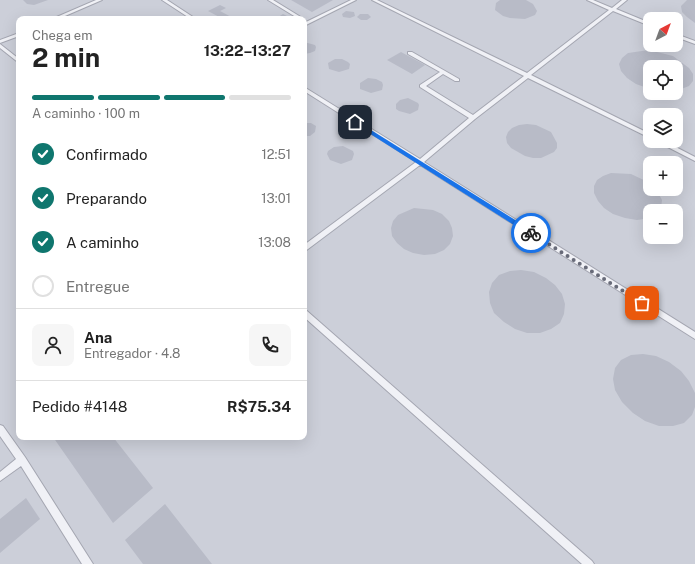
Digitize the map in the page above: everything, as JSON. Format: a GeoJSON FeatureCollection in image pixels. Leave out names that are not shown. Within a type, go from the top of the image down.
{"type":"FeatureCollection","features":[{"type":"Feature","properties":{"kind":"lane"},"geometry":{"type":"LineString","coordinates":[[61,16],[100,0]]}},
{"type":"Feature","properties":{"kind":"lane"},"geometry":{"type":"LineString","coordinates":[[164,0],[189,16]]}},
{"type":"Feature","properties":{"kind":"lane"},"geometry":{"type":"LineString","coordinates":[[270,0],[295,16]]}},
{"type":"Feature","properties":{"kind":"lane"},"geometry":{"type":"LineString","coordinates":[[307,21],[354,0]]}},
{"type":"Feature","properties":{"kind":"lane"},"geometry":{"type":"LineString","coordinates":[[374,0],[643,133]]}},
{"type":"Feature","properties":{"kind":"lane"},"geometry":{"type":"LineString","coordinates":[[589,0],[643,22]]}},
{"type":"Feature","properties":{"kind":"lane"},"geometry":{"type":"LineString","coordinates":[[307,246],[419,163],[473,118],[625,0]]}},
{"type":"Feature","properties":{"kind":"lane"},"geometry":{"type":"LineString","coordinates":[[0,42],[16,35]]}},
{"type":"Feature","properties":{"kind":"lane"},"geometry":{"type":"LineString","coordinates":[[683,38],[695,43]]}},
{"type":"Feature","properties":{"kind":"lane"},"geometry":{"type":"LineString","coordinates":[[0,45],[16,59]]}},
{"type":"Feature","properties":{"kind":"lane"},"geometry":{"type":"LineString","coordinates":[[410,53],[457,80]]}},
{"type":"Feature","properties":{"kind":"lane"},"geometry":{"type":"LineString","coordinates":[[444,72],[422,86],[473,118]]}},
{"type":"Feature","properties":{"kind":"lane"},"geometry":{"type":"LineString","coordinates":[[307,91],[695,336]]}},
{"type":"Feature","properties":{"kind":"lane"},"geometry":{"type":"LineString","coordinates":[[673,148],[695,159]]}},
{"type":"Feature","properties":{"kind":"lane"},"geometry":{"type":"LineString","coordinates":[[307,316],[589,564]]}},
{"type":"Feature","properties":{"kind":"lane"},"geometry":{"type":"LineString","coordinates":[[0,429],[22,460],[88,564]]}},
{"type":"Feature","properties":{"kind":"lane"},"geometry":{"type":"LineString","coordinates":[[0,477],[22,460]]}},
{"type":"Feature","properties":{"kind":"shaded area"},"geometry":{"type":"Polygon","coordinates":[[[0,0],[695,0],[695,564],[0,564],[0,0]]]}},
{"type":"Feature","properties":{"kind":"building"},"geometry":{"type":"Polygon","coordinates":[[[23,0],[48,0],[34,5],[27,4],[23,0]]]}},
{"type":"Feature","properties":{"kind":"building"},"geometry":{"type":"Polygon","coordinates":[[[291,0],[333,0],[312,12],[291,0]]]}},
{"type":"Feature","properties":{"kind":"building"},"geometry":{"type":"Polygon","coordinates":[[[500,0],[526,0],[533,4],[537,11],[535,15],[525,19],[503,16],[495,10],[496,3],[500,0]]]}},
{"type":"Feature","properties":{"kind":"building"},"geometry":{"type":"Polygon","coordinates":[[[687,0],[695,0],[695,23],[682,12],[681,6],[687,0]]]}},
{"type":"Feature","properties":{"kind":"building"},"geometry":{"type":"Polygon","coordinates":[[[220,5],[226,8],[220,11],[229,16],[217,16],[208,11],[220,5]]]}},
{"type":"Feature","properties":{"kind":"building"},"geometry":{"type":"Polygon","coordinates":[[[346,11],[354,12],[355,16],[350,18],[343,17],[342,14],[346,11]]]}},
{"type":"Feature","properties":{"kind":"building"},"geometry":{"type":"Polygon","coordinates":[[[360,14],[368,14],[371,17],[367,20],[361,20],[357,17],[360,14]]]}},
{"type":"Feature","properties":{"kind":"building"},"geometry":{"type":"Polygon","coordinates":[[[307,43],[315,45],[316,47],[315,51],[307,54],[307,43]]]}},
{"type":"Feature","properties":{"kind":"building"},"geometry":{"type":"Polygon","coordinates":[[[643,51],[657,52],[673,56],[678,60],[643,60],[643,86],[627,78],[621,71],[619,64],[622,58],[628,53],[643,51]]]}},
{"type":"Feature","properties":{"kind":"building"},"geometry":{"type":"Polygon","coordinates":[[[401,52],[425,65],[412,74],[387,60],[401,52]]]}},
{"type":"Feature","properties":{"kind":"building"},"geometry":{"type":"Polygon","coordinates":[[[335,59],[342,59],[348,62],[350,64],[349,69],[339,72],[329,69],[328,63],[335,59]]]}},
{"type":"Feature","properties":{"kind":"building"},"geometry":{"type":"Polygon","coordinates":[[[683,64],[689,68],[693,74],[693,81],[689,86],[683,88],[683,64]]]}},
{"type":"Feature","properties":{"kind":"building"},"geometry":{"type":"Polygon","coordinates":[[[368,78],[376,79],[382,82],[382,90],[371,93],[360,89],[360,83],[368,78]]]}},
{"type":"Feature","properties":{"kind":"building"},"geometry":{"type":"Polygon","coordinates":[[[408,98],[418,103],[418,110],[410,114],[396,109],[396,104],[400,100],[408,98]]]}},
{"type":"Feature","properties":{"kind":"building"},"geometry":{"type":"Polygon","coordinates":[[[307,123],[311,123],[316,126],[315,132],[310,136],[307,136],[307,123]]]}},
{"type":"Feature","properties":{"kind":"building"},"geometry":{"type":"Polygon","coordinates":[[[519,125],[536,125],[551,132],[557,143],[557,148],[554,152],[541,158],[533,158],[525,156],[511,148],[507,143],[506,137],[508,132],[512,128],[519,125]]]}},
{"type":"Feature","properties":{"kind":"building"},"geometry":{"type":"Polygon","coordinates":[[[343,146],[353,151],[354,154],[352,160],[341,164],[330,160],[327,154],[328,151],[334,147],[343,146]]]}},
{"type":"Feature","properties":{"kind":"building"},"geometry":{"type":"Polygon","coordinates":[[[611,173],[631,174],[643,180],[643,196],[660,196],[662,200],[662,204],[643,204],[643,219],[637,220],[625,218],[613,214],[604,208],[594,193],[594,186],[597,180],[611,173]]]}},
{"type":"Feature","properties":{"kind":"building"},"geometry":{"type":"Polygon","coordinates":[[[414,208],[433,210],[442,214],[449,221],[453,236],[450,244],[444,250],[435,254],[424,255],[413,253],[404,249],[392,236],[391,228],[393,221],[398,215],[414,208]]]}},
{"type":"Feature","properties":{"kind":"building"},"geometry":{"type":"Polygon","coordinates":[[[521,270],[534,272],[546,278],[555,285],[562,294],[565,304],[564,314],[560,323],[551,329],[540,333],[527,333],[515,329],[494,313],[490,303],[489,292],[492,283],[499,275],[510,271],[521,270]]]}},
{"type":"Feature","properties":{"kind":"building"},"geometry":{"type":"Polygon","coordinates":[[[643,354],[656,356],[669,362],[681,371],[689,381],[695,393],[695,407],[692,415],[684,423],[673,426],[659,426],[645,421],[633,413],[622,402],[615,390],[613,379],[615,368],[621,360],[631,355],[643,354]]]}},
{"type":"Feature","properties":{"kind":"building"},"geometry":{"type":"Polygon","coordinates":[[[55,440],[115,440],[153,488],[113,523],[55,440]]]}},
{"type":"Feature","properties":{"kind":"building"},"geometry":{"type":"Polygon","coordinates":[[[26,498],[40,519],[0,553],[0,519],[26,498]]]}},
{"type":"Feature","properties":{"kind":"building"},"geometry":{"type":"Polygon","coordinates":[[[165,504],[212,564],[143,564],[125,540],[165,504]]]}},
{"type":"Feature","properties":{"kind":"way so far"},"geometry":{"type":"LineString","coordinates":[[531,233],[642,303]]}},
{"type":"Feature","properties":{"kind":"route"},"geometry":{"type":"LineString","coordinates":[[355,122],[531,233]]}}]}
